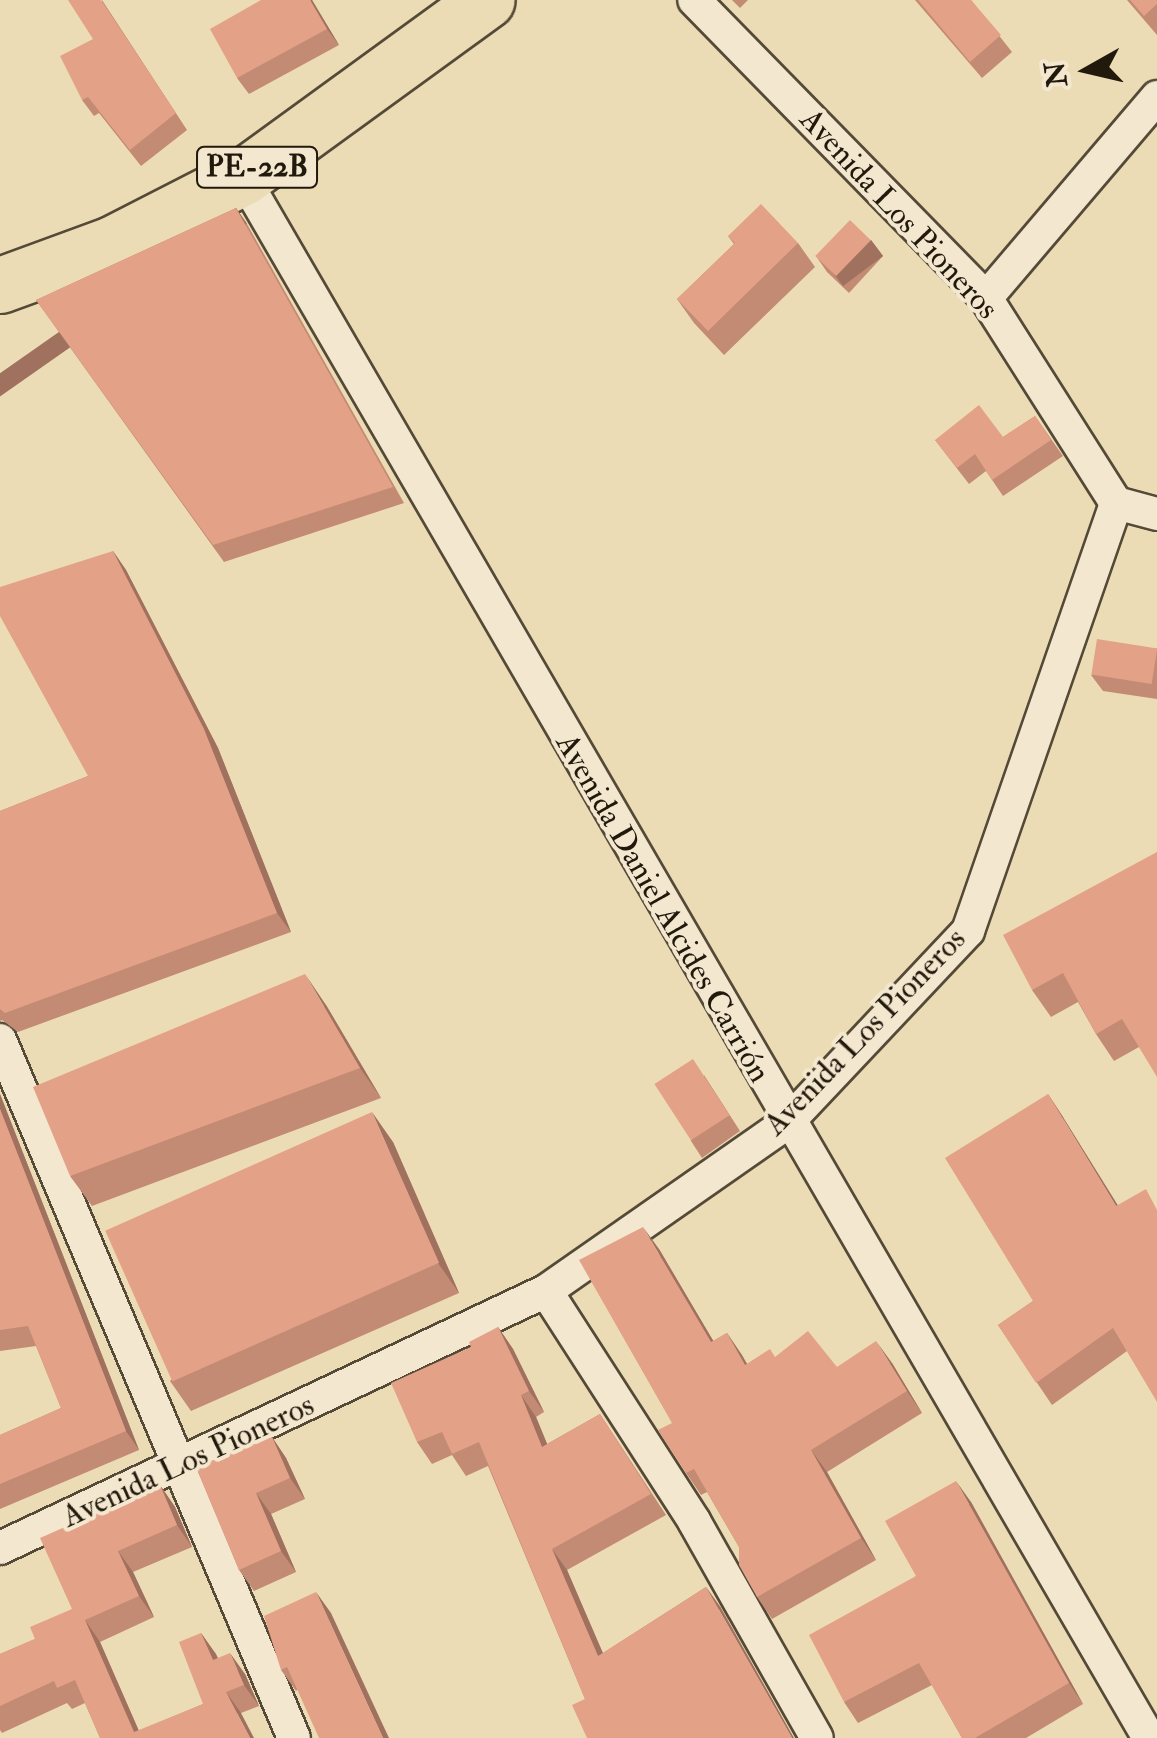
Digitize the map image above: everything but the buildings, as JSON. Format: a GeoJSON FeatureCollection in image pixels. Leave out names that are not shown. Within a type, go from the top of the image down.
{"type":"FeatureCollection","features":[{"type":"Feature","properties":{"kind":"highway","name":"PE-22B"},"geometry":{"type":"LineString","coordinates":[[0,285],[112,244],[243,178],[487,0]]}},
{"type":"Feature","properties":{"kind":"street","name":"Avenida Los Pioneros"},"geometry":{"type":"LineString","coordinates":[[0,1548],[546,1292],[787,1123],[968,930],[1116,504],[986,298],[694,0]]}},
{"type":"Feature","properties":{"kind":"street"},"geometry":{"type":"LineString","coordinates":[[986,298],[1157,97]]}},
{"type":"Feature","properties":{"kind":"street","name":"Avenida Daniel Alcides Carrión"},"geometry":{"type":"LineString","coordinates":[[243,178],[787,1123],[1149,1738]]}},
{"type":"Feature","properties":{"kind":"street"},"geometry":{"type":"LineString","coordinates":[[1116,504],[1157,514]]}},
{"type":"Feature","properties":{"kind":"street"},"geometry":{"type":"LineString","coordinates":[[0,1040],[294,1738]]}},
{"type":"Feature","properties":{"kind":"street"},"geometry":{"type":"LineString","coordinates":[[546,1292],[694,1521],[817,1738]]}}]}
